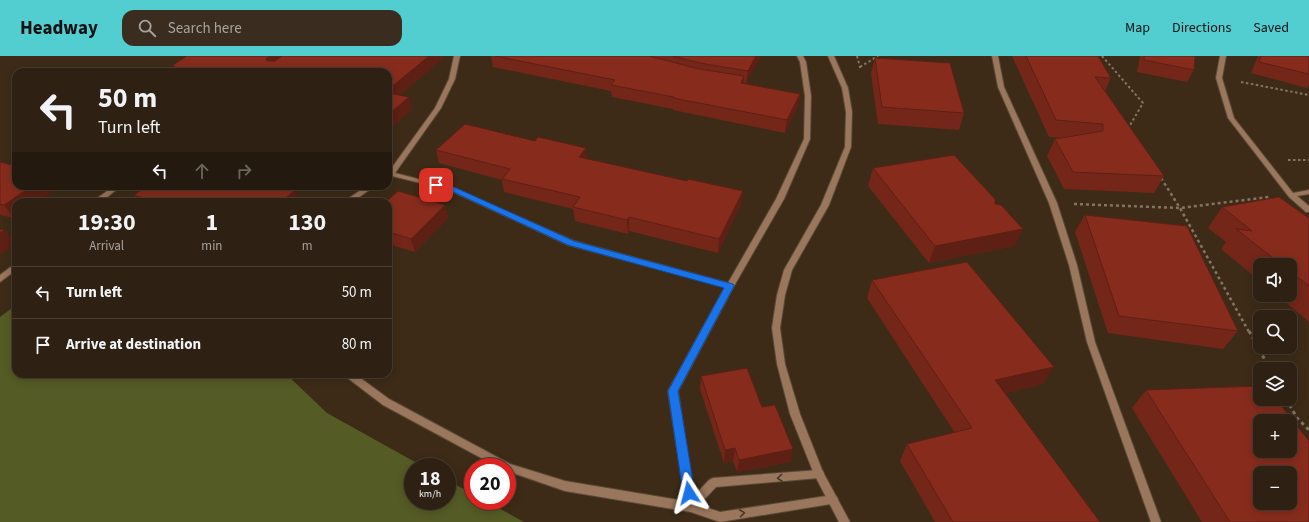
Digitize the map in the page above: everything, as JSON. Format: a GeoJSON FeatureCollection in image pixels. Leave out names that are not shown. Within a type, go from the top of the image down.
{"type":"FeatureCollection","features":[{"type":"Feature","properties":{"kind":"street"},"geometry":{"type":"LineString","coordinates":[[392,172],[438,108],[452,79],[457,56]]}},
{"type":"Feature","properties":{"kind":"street"},"geometry":{"type":"LineString","coordinates":[[691,508],[673,391],[730,286],[780,199],[807,139],[803,62],[800,56]]}},
{"type":"Feature","properties":{"kind":"street"},"geometry":{"type":"LineString","coordinates":[[832,56],[844,88],[849,112],[848,147],[825,205],[788,270],[781,295],[776,328],[781,364],[794,414],[819,474],[845,522]]}},
{"type":"Feature","properties":{"kind":"street"},"geometry":{"type":"LineString","coordinates":[[995,56],[1001,87],[1053,203],[1073,265],[1090,342],[1156,522]]}},
{"type":"Feature","properties":{"kind":"street"},"geometry":{"type":"LineString","coordinates":[[1223,56],[1219,78],[1231,118],[1291,195],[1309,210]]}},
{"type":"Feature","properties":{"kind":"street"},"geometry":{"type":"LineString","coordinates":[[392,175],[451,188],[571,243],[730,286]]}},
{"type":"Feature","properties":{"kind":"street"},"geometry":{"type":"LineString","coordinates":[[102,198],[112,190]]}},
{"type":"Feature","properties":{"kind":"street"},"geometry":{"type":"LineString","coordinates":[[353,198],[366,190]]}},
{"type":"Feature","properties":{"kind":"street"},"geometry":{"type":"LineString","coordinates":[[1291,195],[1309,192]]}},
{"type":"Feature","properties":{"kind":"street"},"geometry":{"type":"LineString","coordinates":[[0,279],[12,269]]}},
{"type":"Feature","properties":{"kind":"street"},"geometry":{"type":"LineString","coordinates":[[353,378],[386,402],[490,458]]}},
{"type":"Feature","properties":{"kind":"street"},"geometry":{"type":"LineString","coordinates":[[516,470],[565,486],[691,508],[720,517],[833,500]]}},
{"type":"Feature","properties":{"kind":"street"},"geometry":{"type":"LineString","coordinates":[[691,508],[713,484],[819,474]]}},
{"type":"Feature","properties":{"kind":"path"},"geometry":{"type":"LineString","coordinates":[[860,67],[878,56]]}},
{"type":"Feature","properties":{"kind":"path"},"geometry":{"type":"LineString","coordinates":[[1102,56],[1143,102],[1129,127],[1133,133]]}},
{"type":"Feature","properties":{"kind":"path"},"geometry":{"type":"LineString","coordinates":[[1219,78],[1309,95]]}},
{"type":"Feature","properties":{"kind":"path"},"geometry":{"type":"LineString","coordinates":[[1160,176],[1180,208],[1266,362]]}},
{"type":"Feature","properties":{"kind":"path"},"geometry":{"type":"LineString","coordinates":[[1053,203],[1180,208],[1291,195]]}},
{"type":"Feature","properties":{"kind":"path"},"geometry":{"type":"LineString","coordinates":[[1290,406],[1297,418],[1309,430]]}},
{"type":"Feature","properties":{"kind":"green space"},"geometry":{"type":"Polygon","coordinates":[[[12,308],[12,378],[290,378],[327,413],[408,458],[404,458],[404,510],[456,510],[456,485],[464,489],[464,510],[502,510],[524,522],[0,522],[0,317],[12,308]]]}},
{"type":"Feature","properties":{"kind":"building"},"geometry":{"type":"Polygon","coordinates":[[[187,56],[270,56],[266,59],[267,61],[275,61],[282,56],[429,56],[392,87],[392,68],[176,68],[173,65],[187,56]]]}},
{"type":"Feature","properties":{"kind":"building"},"geometry":{"type":"Polygon","coordinates":[[[495,56],[649,56],[699,69],[744,76],[741,83],[800,94],[787,120],[611,85],[615,80],[495,56]]]}},
{"type":"Feature","properties":{"kind":"building"},"geometry":{"type":"Polygon","coordinates":[[[673,56],[756,56],[748,71],[700,63],[673,56]]]}},
{"type":"Feature","properties":{"kind":"building"},"geometry":{"type":"Polygon","coordinates":[[[1026,56],[1098,56],[1111,78],[1095,77],[1164,176],[1073,172],[1055,139],[1103,131],[1103,124],[1056,120],[1026,56]]]}},
{"type":"Feature","properties":{"kind":"building"},"geometry":{"type":"Polygon","coordinates":[[[1144,56],[1195,56],[1194,70],[1144,60],[1144,56]]]}},
{"type":"Feature","properties":{"kind":"building"},"geometry":{"type":"Polygon","coordinates":[[[1261,56],[1309,56],[1309,74],[1259,62],[1261,56]]]}},
{"type":"Feature","properties":{"kind":"building"},"geometry":{"type":"Polygon","coordinates":[[[875,58],[950,63],[964,113],[882,107],[875,58]]]}},
{"type":"Feature","properties":{"kind":"building"},"geometry":{"type":"Polygon","coordinates":[[[392,94],[409,97],[392,112],[392,94]]]}},
{"type":"Feature","properties":{"kind":"building"},"geometry":{"type":"Polygon","coordinates":[[[465,124],[535,141],[538,137],[586,148],[579,157],[687,181],[688,179],[743,191],[719,239],[629,217],[627,220],[573,207],[580,197],[502,179],[510,169],[436,150],[465,124]]]}},
{"type":"Feature","properties":{"kind":"building"},"geometry":{"type":"Polygon","coordinates":[[[954,155],[995,199],[995,204],[1001,205],[1023,229],[935,246],[873,168],[954,155]]]}},
{"type":"Feature","properties":{"kind":"building"},"geometry":{"type":"Polygon","coordinates":[[[0,162],[12,165],[12,190],[26,190],[12,198],[4,205],[0,204],[0,162]]]}},
{"type":"Feature","properties":{"kind":"building"},"geometry":{"type":"Polygon","coordinates":[[[141,190],[295,190],[286,198],[144,198],[134,195],[141,190]]]}},
{"type":"Feature","properties":{"kind":"building"},"geometry":{"type":"Polygon","coordinates":[[[398,191],[445,205],[411,239],[392,233],[392,198],[390,198],[398,191]]]}},
{"type":"Feature","properties":{"kind":"building"},"geometry":{"type":"Polygon","coordinates":[[[1279,197],[1309,218],[1309,286],[1297,277],[1297,258],[1273,258],[1236,229],[1252,231],[1222,207],[1279,197]]]}},
{"type":"Feature","properties":{"kind":"building"},"geometry":{"type":"Polygon","coordinates":[[[1085,215],[1187,226],[1238,331],[1119,316],[1085,215]]]}},
{"type":"Feature","properties":{"kind":"building"},"geometry":{"type":"Polygon","coordinates":[[[967,262],[1054,367],[995,380],[1100,522],[953,522],[907,444],[972,428],[872,280],[967,262]]]}},
{"type":"Feature","properties":{"kind":"building"},"geometry":{"type":"Polygon","coordinates":[[[747,368],[762,407],[775,405],[793,449],[739,460],[735,448],[725,450],[701,376],[747,368]]]}},
{"type":"Feature","properties":{"kind":"building"},"geometry":{"type":"Polygon","coordinates":[[[1253,386],[1253,406],[1282,406],[1288,414],[1253,414],[1253,458],[1297,458],[1297,426],[1309,441],[1309,522],[1230,522],[1146,390],[1253,386]]]}},
{"type":"Feature","properties":{"kind":"route"},"geometry":{"type":"LineString","coordinates":[[436,185],[451,188],[571,243],[730,286],[673,391],[689,493]]}}]}
